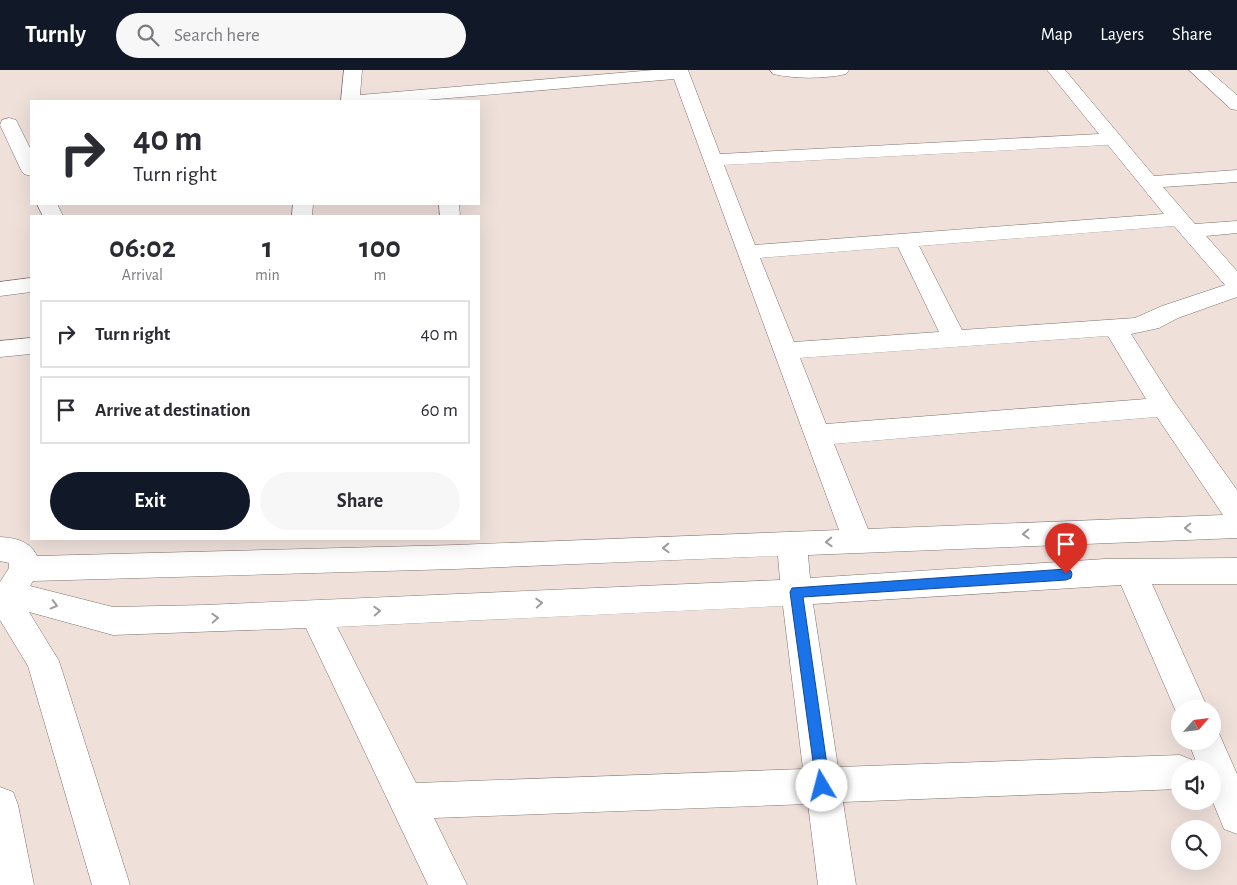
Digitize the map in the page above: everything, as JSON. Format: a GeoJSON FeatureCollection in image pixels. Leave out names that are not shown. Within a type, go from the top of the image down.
{"type":"FeatureCollection","features":[{"type":"Feature","properties":{"kind":"street"},"geometry":{"type":"LineString","coordinates":[[350,100],[353,70]]}},
{"type":"Feature","properties":{"kind":"street"},"geometry":{"type":"LineString","coordinates":[[779,70],[804,73],[840,70]]}},
{"type":"Feature","properties":{"kind":"street"},"geometry":{"type":"LineString","coordinates":[[1056,70],[1184,225],[1237,285]]}},
{"type":"Feature","properties":{"kind":"street"},"geometry":{"type":"LineString","coordinates":[[1198,70],[1237,105]]}},
{"type":"Feature","properties":{"kind":"street"},"geometry":{"type":"LineString","coordinates":[[384,100],[445,98],[680,72],[858,541]]}},
{"type":"Feature","properties":{"kind":"street"},"geometry":{"type":"LineString","coordinates":[[30,122],[5,124],[30,168]]}},
{"type":"Feature","properties":{"kind":"street"},"geometry":{"type":"LineString","coordinates":[[713,160],[1113,139]]}},
{"type":"Feature","properties":{"kind":"street"},"geometry":{"type":"LineString","coordinates":[[1149,182],[1237,176]]}},
{"type":"Feature","properties":{"kind":"street"},"geometry":{"type":"LineString","coordinates":[[747,252],[905,240],[1184,225],[1237,226]]}},
{"type":"Feature","properties":{"kind":"street"},"geometry":{"type":"LineString","coordinates":[[905,240],[954,338]]}},
{"type":"Feature","properties":{"kind":"street"},"geometry":{"type":"LineString","coordinates":[[0,289],[30,285]]}},
{"type":"Feature","properties":{"kind":"street"},"geometry":{"type":"LineString","coordinates":[[785,351],[1135,326],[1151,322],[1170,312],[1237,290]]}},
{"type":"Feature","properties":{"kind":"street"},"geometry":{"type":"LineString","coordinates":[[1114,327],[1164,407],[1237,512]]}},
{"type":"Feature","properties":{"kind":"street"},"geometry":{"type":"LineString","coordinates":[[0,349],[30,346]]}},
{"type":"Feature","properties":{"kind":"street"},"geometry":{"type":"LineString","coordinates":[[818,436],[1164,407]]}},
{"type":"Feature","properties":{"kind":"street"},"geometry":{"type":"LineString","coordinates":[[8,589],[251,551],[792,543],[1237,526]]}},
{"type":"Feature","properties":{"kind":"street"},"geometry":{"type":"LineString","coordinates":[[1087,531],[1118,572],[1186,700]]}},
{"type":"Feature","properties":{"kind":"street"},"geometry":{"type":"LineString","coordinates":[[792,543],[796,592],[837,885]]}},
{"type":"Feature","properties":{"kind":"street"},"geometry":{"type":"LineString","coordinates":[[0,549],[13,550],[22,557],[8,589],[43,661],[111,885]]}},
{"type":"Feature","properties":{"kind":"street"},"geometry":{"type":"LineString","coordinates":[[8,589],[113,621],[315,614],[796,592],[1118,572],[1237,571]]}},
{"type":"Feature","properties":{"kind":"street"},"geometry":{"type":"LineString","coordinates":[[315,614],[448,885]]}},
{"type":"Feature","properties":{"kind":"street"},"geometry":{"type":"LineString","coordinates":[[1221,771],[1237,816]]}},
{"type":"Feature","properties":{"kind":"street"},"geometry":{"type":"LineString","coordinates":[[406,801],[1171,772]]}},
{"type":"Feature","properties":{"kind":"street"},"geometry":{"type":"LineString","coordinates":[[0,805],[15,885]]}},
{"type":"Feature","properties":{"kind":"route"},"geometry":{"type":"LineString","coordinates":[[822,786],[796,592],[1066,574]]}}]}
